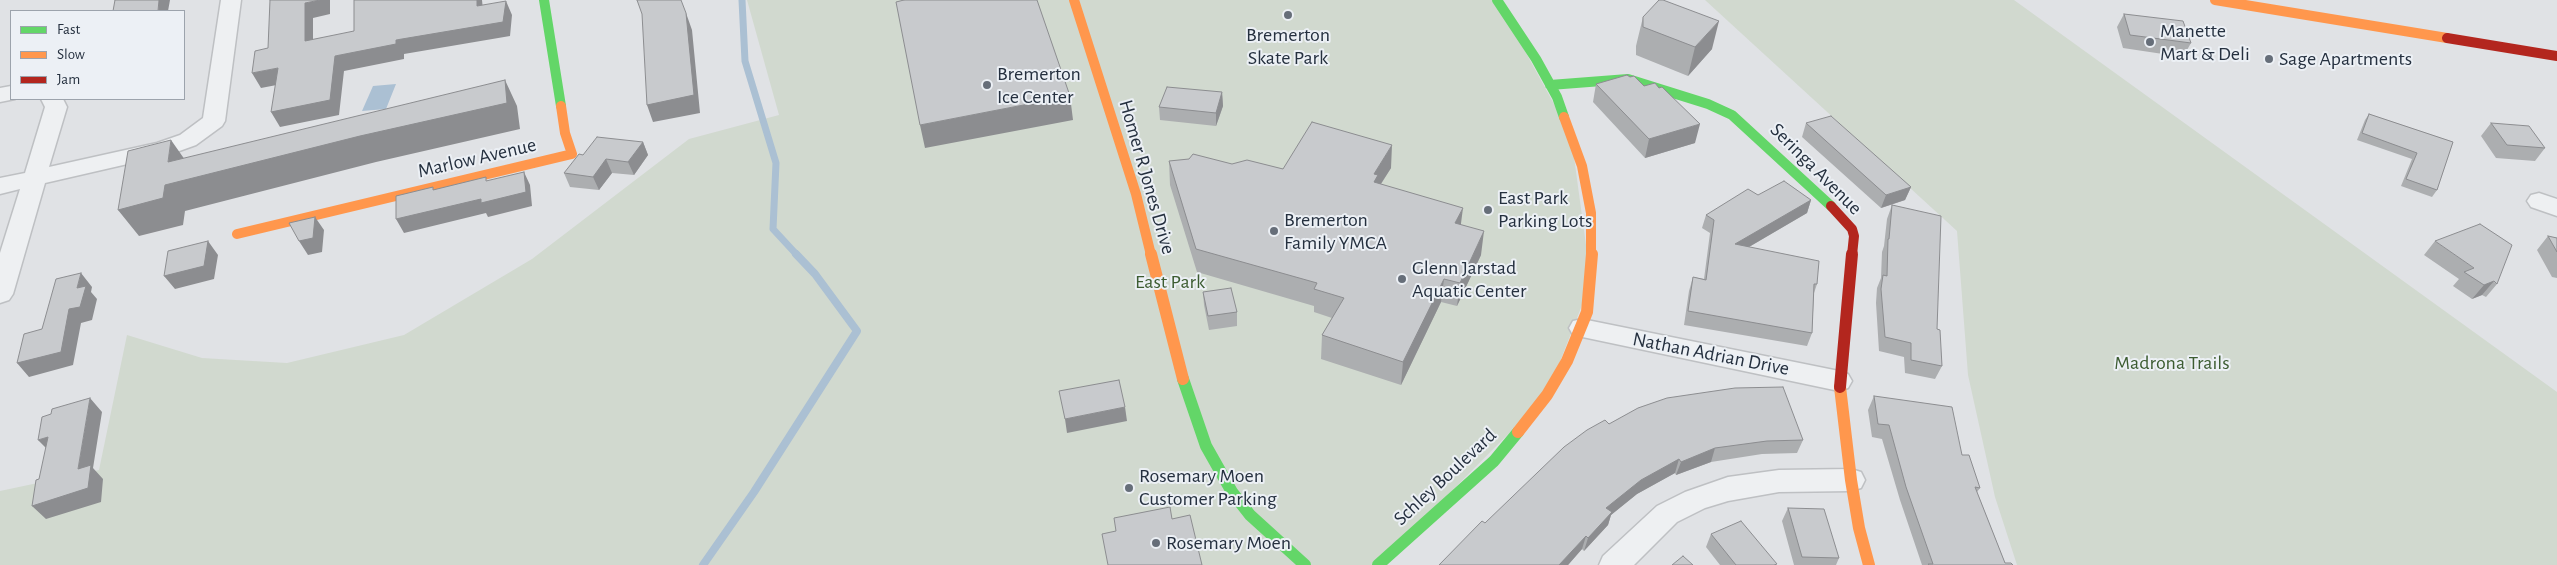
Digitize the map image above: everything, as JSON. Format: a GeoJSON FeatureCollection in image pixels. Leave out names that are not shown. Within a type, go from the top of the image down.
{"type":"FeatureCollection","features":[{"type":"Feature","properties":{"kind":"street"},"geometry":{"type":"LineString","coordinates":[[0,186],[163,148],[188,140],[214,121],[231,0]]}},
{"type":"Feature","properties":{"kind":"street","name":"Marlow Avenue"},"geometry":{"type":"LineString","coordinates":[[237,234],[572,154],[565,133],[544,0]]}},
{"type":"Feature","properties":{"kind":"street","name":"Homer R Jones Drive"},"geometry":{"type":"LineString","coordinates":[[1074,0],[1136,194],[1188,397],[1206,446],[1232,492],[1250,515],[1305,565]]}},
{"type":"Feature","properties":{"kind":"street","name":"Schley Boulevard"},"geometry":{"type":"LineString","coordinates":[[1378,565],[1494,461],[1547,395],[1567,361],[1587,312],[1590,282],[1591,213],[1582,166],[1550,85],[1536,58],[1497,0]]}},
{"type":"Feature","properties":{"kind":"street"},"geometry":{"type":"LineString","coordinates":[[2215,0],[2557,56]]}},
{"type":"Feature","properties":{"kind":"street","name":"Seringa Avenue"},"geometry":{"type":"LineString","coordinates":[[1550,85],[1628,79],[1708,104],[1732,115],[1841,215],[1854,236],[1839,381],[1851,480],[1859,528],[1869,565]]}},
{"type":"Feature","properties":{"kind":"street"},"geometry":{"type":"LineString","coordinates":[[0,294],[56,107],[52,100]]}},
{"type":"Feature","properties":{"kind":"street","name":"Nathan Adrian Drive"},"geometry":{"type":"LineString","coordinates":[[1582,328],[1839,381]]}},
{"type":"Feature","properties":{"kind":"street"},"geometry":{"type":"LineString","coordinates":[[1614,565],[1667,514],[1694,500],[1728,489],[1779,481],[1851,480]]}},
{"type":"Feature","properties":{"kind":"green space","name":"East Park"},"geometry":{"type":"Polygon","coordinates":[[[747,0],[1497,0],[1571,135],[1591,282],[1547,395],[1378,565],[0,565],[0,491],[99,470],[127,335],[202,358],[287,363],[404,335],[532,259],[689,139],[779,115],[747,0]]]}},
{"type":"Feature","properties":{"kind":"green space","name":"Madrona Trails"},"geometry":{"type":"Polygon","coordinates":[[[1705,0],[2014,0],[2557,392],[2557,565],[2017,565],[1995,497],[1968,375],[1957,231],[1705,0]]]}},
{"type":"Feature","properties":{"kind":"water"},"geometry":{"type":"Polygon","coordinates":[[[396,84],[386,109],[362,111],[373,86],[396,84]]]}},
{"type":"Feature","properties":{"kind":"building"},"geometry":{"type":"Polygon","coordinates":[[[115,0],[159,0],[158,10],[113,10],[115,0]]]}},
{"type":"Feature","properties":{"kind":"building"},"geometry":{"type":"Polygon","coordinates":[[[270,0],[320,0],[305,3],[305,41],[354,31],[354,0],[477,0],[477,6],[506,1],[503,22],[396,40],[396,44],[335,56],[330,100],[271,112],[278,68],[252,73],[255,51],[268,48],[270,0]]]}},
{"type":"Feature","properties":{"kind":"building"},"geometry":{"type":"Polygon","coordinates":[[[637,0],[681,0],[686,13],[694,95],[647,105],[642,14],[637,0]]]}},
{"type":"Feature","properties":{"kind":"building","name":"Bremerton Ice Center"},"geometry":{"type":"Polygon","coordinates":[[[904,0],[1037,0],[1070,96],[920,125],[896,2],[904,0]]]}},
{"type":"Feature","properties":{"kind":"building"},"geometry":{"type":"Polygon","coordinates":[[[1659,0],[1719,21],[1695,47],[1643,27],[1643,17],[1659,0]]]}},
{"type":"Feature","properties":{"kind":"building"},"geometry":{"type":"Polygon","coordinates":[[[2124,14],[2183,21],[2191,43],[2130,35],[2124,14]]]}},
{"type":"Feature","properties":{"kind":"building"},"geometry":{"type":"Polygon","coordinates":[[[1627,75],[1630,77],[1634,76],[1644,86],[1655,83],[1659,88],[1662,87],[1700,124],[1649,139],[1596,84],[1627,75]]]}},
{"type":"Feature","properties":{"kind":"building"},"geometry":{"type":"Polygon","coordinates":[[[505,80],[507,103],[360,136],[165,185],[163,198],[118,210],[128,151],[171,140],[168,162],[505,80]]]}},
{"type":"Feature","properties":{"kind":"building"},"geometry":{"type":"Polygon","coordinates":[[[1167,87],[1222,92],[1216,113],[1159,107],[1167,87]]]}},
{"type":"Feature","properties":{"kind":"building"},"geometry":{"type":"Polygon","coordinates":[[[2369,114],[2453,142],[2437,190],[2406,179],[2417,153],[2362,133],[2369,114]]]}},
{"type":"Feature","properties":{"kind":"building"},"geometry":{"type":"Polygon","coordinates":[[[1831,116],[1911,187],[1886,195],[1806,123],[1831,116]]]}},
{"type":"Feature","properties":{"kind":"building"},"geometry":{"type":"Polygon","coordinates":[[[1312,122],[1392,145],[1374,174],[1378,175],[1374,182],[1463,208],[1455,223],[1484,231],[1460,283],[1444,279],[1403,362],[1322,335],[1344,298],[1314,289],[1317,283],[1196,249],[1169,161],[1189,159],[1193,154],[1232,164],[1247,160],[1283,169],[1312,122]]]}},
{"type":"Feature","properties":{"kind":"building"},"geometry":{"type":"Polygon","coordinates":[[[2491,123],[2529,126],[2545,148],[2507,145],[2491,123]]]}},
{"type":"Feature","properties":{"kind":"building"},"geometry":{"type":"Polygon","coordinates":[[[597,137],[643,142],[628,162],[606,159],[593,177],[564,173],[579,154],[583,155],[597,137]]]}},
{"type":"Feature","properties":{"kind":"building"},"geometry":{"type":"Polygon","coordinates":[[[524,172],[526,192],[481,203],[481,199],[396,219],[396,196],[433,187],[433,190],[486,177],[486,181],[524,172]]]}},
{"type":"Feature","properties":{"kind":"building"},"geometry":{"type":"Polygon","coordinates":[[[1784,181],[1811,200],[1735,244],[1819,261],[1817,284],[1814,284],[1812,333],[1688,311],[1693,277],[1706,280],[1714,220],[1706,215],[1748,189],[1758,195],[1784,181]]]}},
{"type":"Feature","properties":{"kind":"building"},"geometry":{"type":"Polygon","coordinates":[[[1892,205],[1941,216],[1937,329],[1940,330],[1942,366],[1911,360],[1911,343],[1885,337],[1881,289],[1883,275],[1887,276],[1888,239],[1892,205]]]}},
{"type":"Feature","properties":{"kind":"building"},"geometry":{"type":"Polygon","coordinates":[[[315,217],[313,238],[299,241],[289,223],[315,217]]]}},
{"type":"Feature","properties":{"kind":"building"},"geometry":{"type":"Polygon","coordinates":[[[2480,224],[2512,245],[2497,284],[2494,281],[2484,285],[2464,272],[2474,268],[2435,241],[2480,224]]]}},
{"type":"Feature","properties":{"kind":"building"},"geometry":{"type":"Polygon","coordinates":[[[2548,236],[2557,238],[2557,252],[2548,236]]]}},
{"type":"Feature","properties":{"kind":"building"},"geometry":{"type":"Polygon","coordinates":[[[208,241],[204,266],[164,276],[168,251],[208,241]]]}},
{"type":"Feature","properties":{"kind":"building"},"geometry":{"type":"Polygon","coordinates":[[[81,273],[77,288],[86,286],[80,307],[69,309],[61,352],[17,363],[24,334],[42,329],[56,279],[81,273]]]}},
{"type":"Feature","properties":{"kind":"building"},"geometry":{"type":"Polygon","coordinates":[[[1231,288],[1237,312],[1208,316],[1203,292],[1231,288]]]}},
{"type":"Feature","properties":{"kind":"building"},"geometry":{"type":"Polygon","coordinates":[[[1119,380],[1125,407],[1065,419],[1059,391],[1119,380]]]}},
{"type":"Feature","properties":{"kind":"building"},"geometry":{"type":"Polygon","coordinates":[[[1783,387],[1803,440],[1767,441],[1715,448],[1681,462],[1679,459],[1641,480],[1606,508],[1612,512],[1559,565],[1439,565],[1482,521],[1485,523],[1564,447],[1587,430],[1605,420],[1609,424],[1638,408],[1667,398],[1735,388],[1783,387]]]}},
{"type":"Feature","properties":{"kind":"building"},"geometry":{"type":"Polygon","coordinates":[[[1874,396],[1952,407],[1962,455],[1969,455],[1980,488],[1975,487],[2005,563],[2013,565],[1928,564],[1933,564],[1906,487],[1889,425],[1878,424],[1874,396]]]}},
{"type":"Feature","properties":{"kind":"building"},"geometry":{"type":"Polygon","coordinates":[[[90,398],[78,469],[91,465],[88,488],[32,506],[36,480],[39,479],[48,437],[38,440],[42,417],[51,414],[52,409],[90,398]]]}},
{"type":"Feature","properties":{"kind":"building","name":"Rosemary Moen"},"geometry":{"type":"Polygon","coordinates":[[[1170,507],[1172,519],[1190,515],[1202,565],[1108,565],[1102,534],[1116,531],[1114,518],[1170,507]]]}},
{"type":"Feature","properties":{"kind":"building"},"geometry":{"type":"Polygon","coordinates":[[[1788,508],[1824,509],[1839,558],[1802,557],[1788,508]]]}},
{"type":"Feature","properties":{"kind":"building"},"geometry":{"type":"Polygon","coordinates":[[[1741,521],[1777,564],[1736,565],[1711,534],[1741,521]]]}},
{"type":"Feature","properties":{"kind":"building"},"geometry":{"type":"Polygon","coordinates":[[[1683,556],[1693,565],[1672,565],[1683,556]]]}},
{"type":"Feature","properties":{"kind":"waterway"},"geometry":{"type":"LineString","coordinates":[[742,0],[745,61],[776,163],[773,229],[797,255]]}},
{"type":"Feature","properties":{"kind":"waterway"},"geometry":{"type":"LineString","coordinates":[[703,565],[754,492],[857,331],[815,274],[796,254]]}},
{"type":"Feature","properties":{"kind":"traffic: fast"},"geometry":{"type":"LineString","coordinates":[[544,0],[561,106]]}},
{"type":"Feature","properties":{"kind":"traffic: fast"},"geometry":{"type":"LineString","coordinates":[[1497,0],[1536,59],[1557,97],[1564,117]]}},
{"type":"Feature","properties":{"kind":"traffic: fast"},"geometry":{"type":"LineString","coordinates":[[1550,85],[1628,79],[1708,104],[1732,115],[1831,206]]}},
{"type":"Feature","properties":{"kind":"traffic: fast"},"geometry":{"type":"LineString","coordinates":[[1183,379],[1206,446],[1232,492],[1250,515],[1305,565]]}},
{"type":"Feature","properties":{"kind":"traffic: fast"},"geometry":{"type":"LineString","coordinates":[[1378,565],[1494,461],[1518,432]]}},
{"type":"Feature","properties":{"kind":"traffic: slow"},"geometry":{"type":"LineString","coordinates":[[1074,0],[1136,194],[1183,379]]}},
{"type":"Feature","properties":{"kind":"traffic: slow"},"geometry":{"type":"LineString","coordinates":[[2215,0],[2447,38]]}},
{"type":"Feature","properties":{"kind":"traffic: slow"},"geometry":{"type":"LineString","coordinates":[[237,234],[572,154],[565,133],[561,106]]}},
{"type":"Feature","properties":{"kind":"traffic: slow"},"geometry":{"type":"LineString","coordinates":[[1518,432],[1547,395],[1567,361],[1587,312],[1592,248],[1591,213],[1582,166],[1564,117]]}},
{"type":"Feature","properties":{"kind":"traffic: slow"},"geometry":{"type":"LineString","coordinates":[[1840,387],[1851,480],[1859,528],[1869,565]]}},
{"type":"Feature","properties":{"kind":"traffic: jam"},"geometry":{"type":"LineString","coordinates":[[2447,38],[2557,56]]}},
{"type":"Feature","properties":{"kind":"traffic: jam"},"geometry":{"type":"LineString","coordinates":[[1831,206],[1852,229],[1854,236],[1840,387]]}},
{"type":"Feature","properties":{"kind":"place","name":"Bremerton Skate Park"},"geometry":{"type":"Point","coordinates":[1288,15]}},
{"type":"Feature","properties":{"kind":"place","name":"Manette Mart & Deli"},"geometry":{"type":"Point","coordinates":[2150,42]}},
{"type":"Feature","properties":{"kind":"place","name":"Sage Apartments"},"geometry":{"type":"Point","coordinates":[2269,59]}},
{"type":"Feature","properties":{"kind":"place","name":"Bremerton Ice Center"},"geometry":{"type":"Point","coordinates":[987,85]}},
{"type":"Feature","properties":{"kind":"place","name":"East Park Parking Lots"},"geometry":{"type":"Point","coordinates":[1488,210]}},
{"type":"Feature","properties":{"kind":"place","name":"Bremerton Family YMCA"},"geometry":{"type":"Point","coordinates":[1274,231]}},
{"type":"Feature","properties":{"kind":"place","name":"Glenn Jarstad Aquatic Center"},"geometry":{"type":"Point","coordinates":[1402,279]}},
{"type":"Feature","properties":{"kind":"place","name":"Rosemary Moen Customer Parking"},"geometry":{"type":"Point","coordinates":[1129,488]}},
{"type":"Feature","properties":{"kind":"place","name":"Rosemary Moen"},"geometry":{"type":"Point","coordinates":[1156,543]}}]}
